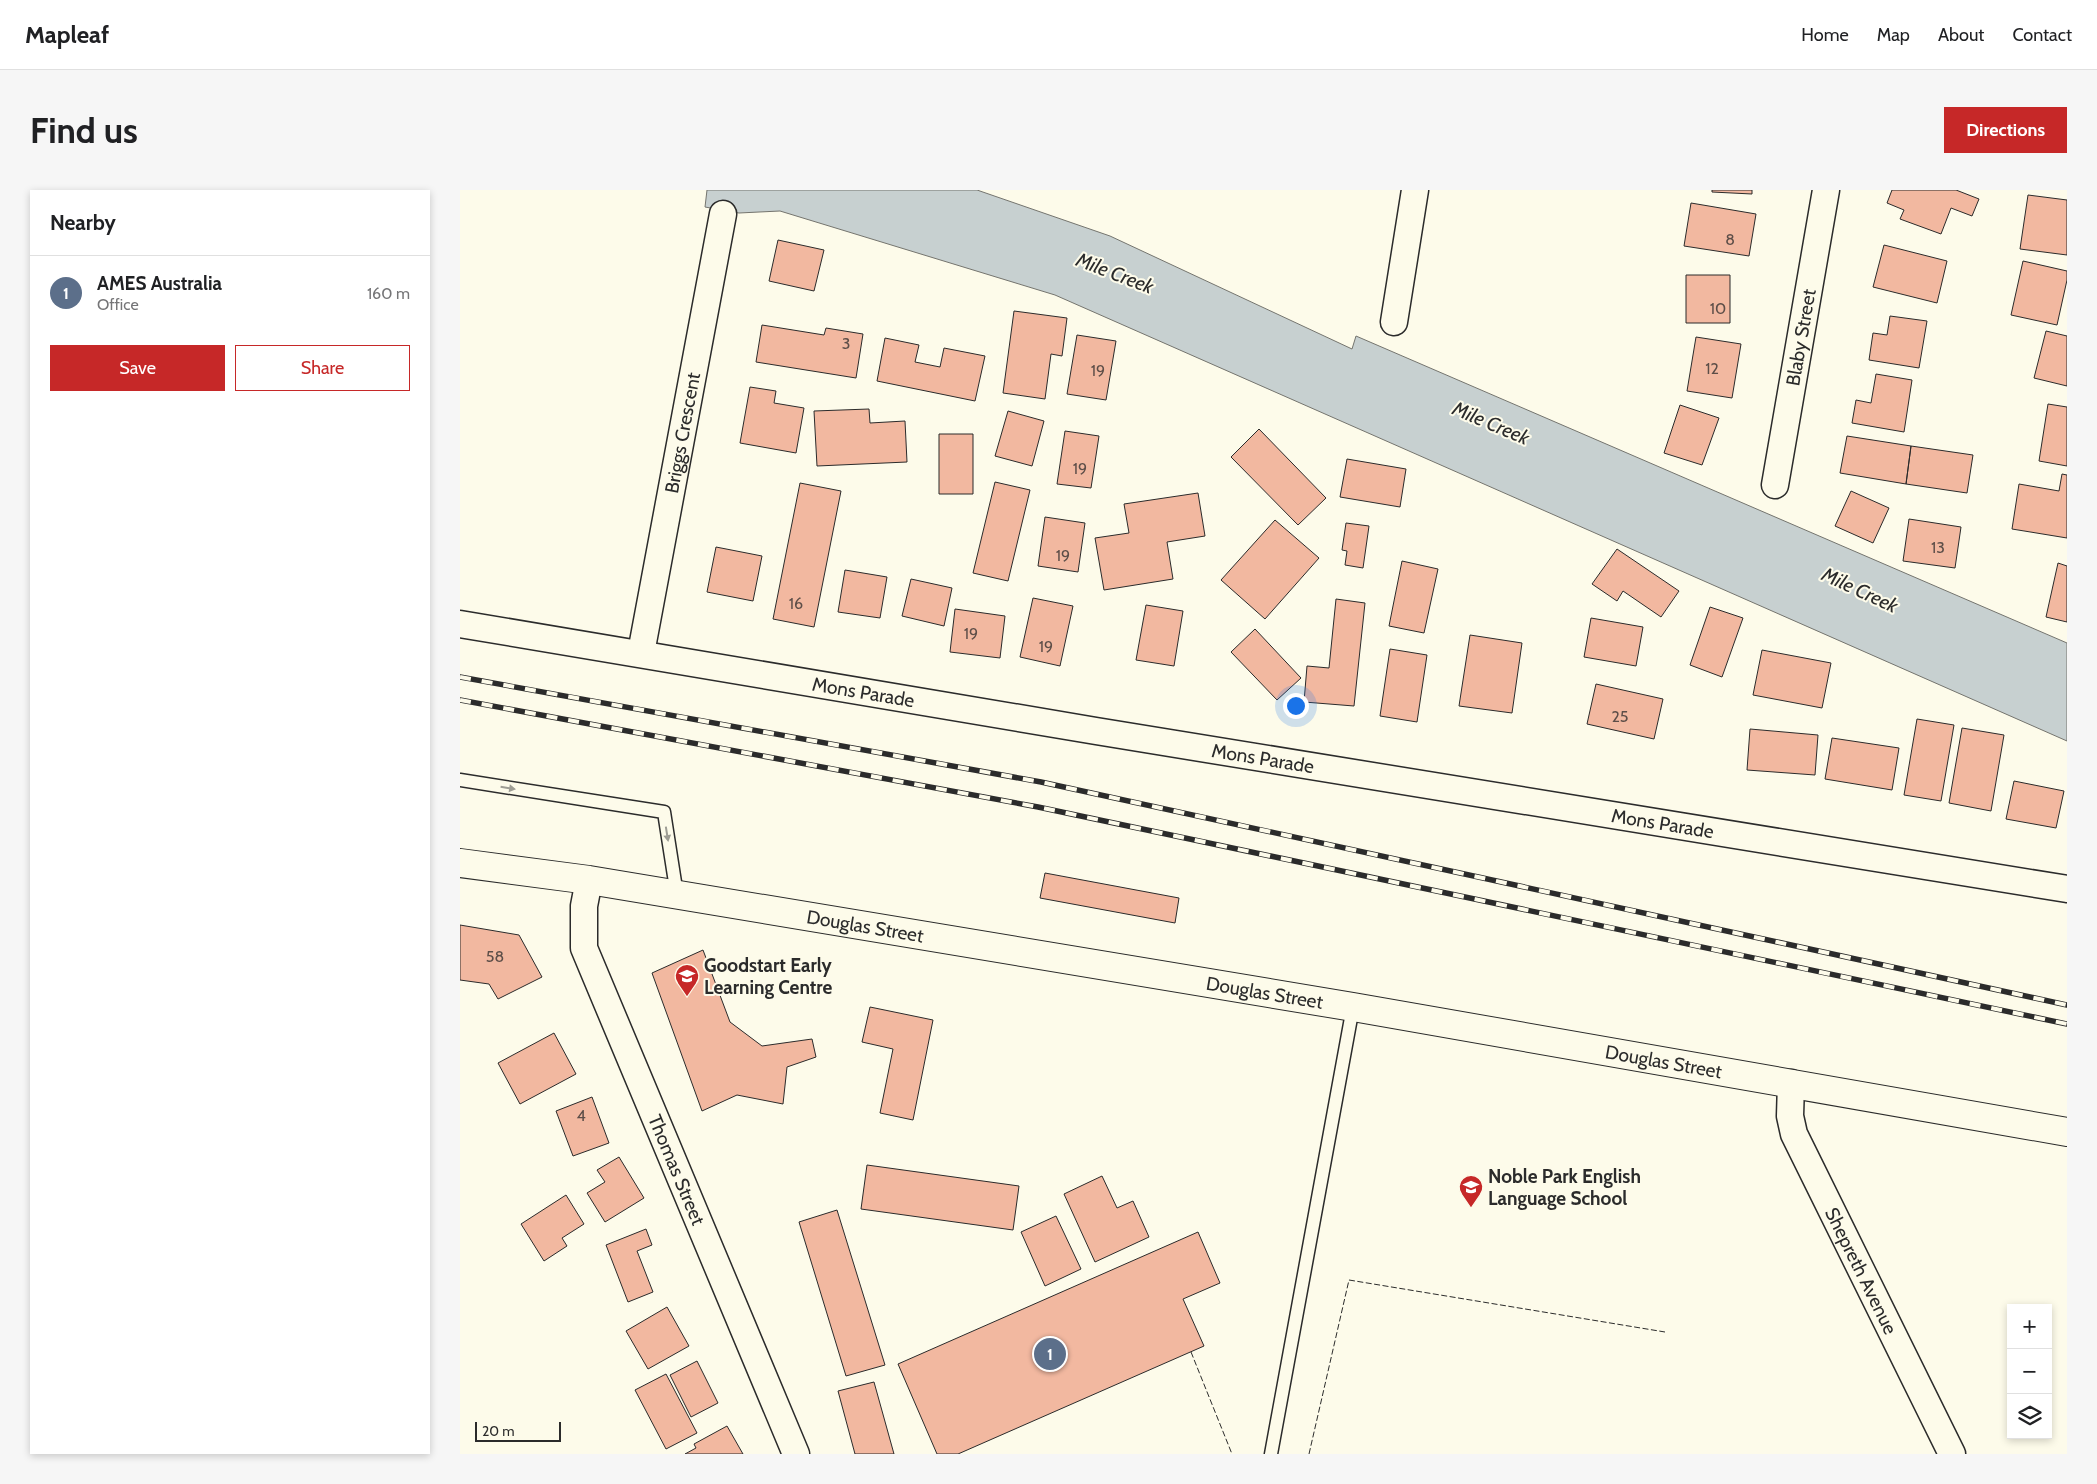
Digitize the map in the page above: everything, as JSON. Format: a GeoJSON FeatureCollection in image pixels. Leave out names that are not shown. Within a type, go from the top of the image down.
{"type":"FeatureCollection","features":[{"type":"Feature","properties":{"kind":"main road","name":"Douglas Street"},"geometry":{"type":"LineString","coordinates":[[460,863],[589,880],[1353,1007],[2067,1132]]}},
{"type":"Feature","properties":{"kind":"street"},"geometry":{"type":"LineString","coordinates":[[1394,322],[1415,190]]}},
{"type":"Feature","properties":{"kind":"street","name":"Blaby Street"},"geometry":{"type":"LineString","coordinates":[[1775,485],[1826,190]]}},
{"type":"Feature","properties":{"kind":"street","name":"Briggs Crescent"},"geometry":{"type":"LineString","coordinates":[[641,653],[723,214]]}},
{"type":"Feature","properties":{"kind":"street","name":"Mons Parade"},"geometry":{"type":"LineString","coordinates":[[460,624],[1115,734],[2067,889]]}},
{"type":"Feature","properties":{"kind":"street","name":"Thomas Street"},"geometry":{"type":"LineString","coordinates":[[589,880],[584,906],[584,948],[796,1454]]}},
{"type":"Feature","properties":{"kind":"street","name":"Shepreth Avenue"},"geometry":{"type":"LineString","coordinates":[[1792,1083],[1790,1116],[1794,1134],[1952,1454]]}},
{"type":"Feature","properties":{"kind":"lane"},"geometry":{"type":"LineString","coordinates":[[460,780],[664,812],[677,895]]}},
{"type":"Feature","properties":{"kind":"lane"},"geometry":{"type":"LineString","coordinates":[[1271,1454],[1353,1007]]}},
{"type":"Feature","properties":{"kind":"water","name":"Mile Creek"},"geometry":{"type":"Polygon","coordinates":[[[707,190],[977,190],[1110,236],[1352,349],[1356,336],[2067,643],[2067,741],[1055,295],[780,211],[739,213],[705,207],[707,190]]]}},
{"type":"Feature","properties":{"kind":"building"},"geometry":{"type":"Polygon","coordinates":[[[1712,190],[1752,190],[1752,194],[1712,192],[1712,190]]]}},
{"type":"Feature","properties":{"kind":"building"},"geometry":{"type":"Polygon","coordinates":[[[1892,190],[1956,190],[1979,199],[1972,216],[1951,208],[1941,234],[1900,219],[1904,210],[1887,203],[1892,190]]]}},
{"type":"Feature","properties":{"kind":"building"},"geometry":{"type":"Polygon","coordinates":[[[2028,195],[2067,200],[2067,255],[2020,249],[2028,195]]]}},
{"type":"Feature","properties":{"kind":"building"},"geometry":{"type":"Polygon","coordinates":[[[1691,203],[1756,214],[1749,256],[1684,246],[1691,203]]]}},
{"type":"Feature","properties":{"kind":"building"},"geometry":{"type":"Polygon","coordinates":[[[778,240],[824,250],[814,291],[769,281],[778,240]]]}},
{"type":"Feature","properties":{"kind":"building"},"geometry":{"type":"Polygon","coordinates":[[[1884,245],[1947,261],[1937,303],[1873,287],[1884,245]]]}},
{"type":"Feature","properties":{"kind":"building"},"geometry":{"type":"Polygon","coordinates":[[[2023,261],[2067,271],[2067,280],[2057,325],[2011,315],[2023,261]]]}},
{"type":"Feature","properties":{"kind":"building"},"geometry":{"type":"Polygon","coordinates":[[[1686,275],[1730,275],[1730,323],[1686,323],[1686,275]]]}},
{"type":"Feature","properties":{"kind":"building"},"geometry":{"type":"Polygon","coordinates":[[[1014,311],[1067,318],[1062,356],[1051,354],[1045,399],[1003,393],[1014,311]]]}},
{"type":"Feature","properties":{"kind":"building"},"geometry":{"type":"Polygon","coordinates":[[[1890,316],[1927,321],[1919,368],[1869,360],[1873,333],[1887,335],[1890,316]]]}},
{"type":"Feature","properties":{"kind":"building"},"geometry":{"type":"Polygon","coordinates":[[[762,325],[824,335],[826,328],[863,334],[856,378],[756,362],[762,325]]]}},
{"type":"Feature","properties":{"kind":"building"},"geometry":{"type":"Polygon","coordinates":[[[2046,331],[2067,336],[2067,386],[2034,378],[2046,331]]]}},
{"type":"Feature","properties":{"kind":"building"},"geometry":{"type":"Polygon","coordinates":[[[1077,335],[1116,341],[1106,400],[1067,394],[1077,335]]]}},
{"type":"Feature","properties":{"kind":"building"},"geometry":{"type":"Polygon","coordinates":[[[1696,337],[1741,344],[1732,398],[1687,391],[1696,337]]]}},
{"type":"Feature","properties":{"kind":"building"},"geometry":{"type":"Polygon","coordinates":[[[885,338],[919,345],[915,362],[940,367],[944,348],[985,356],[975,401],[877,381],[885,338]]]}},
{"type":"Feature","properties":{"kind":"building"},"geometry":{"type":"Polygon","coordinates":[[[1876,374],[1912,380],[1904,432],[1852,423],[1856,400],[1871,403],[1876,374]]]}},
{"type":"Feature","properties":{"kind":"building"},"geometry":{"type":"Polygon","coordinates":[[[750,387],[776,391],[774,403],[804,408],[796,453],[740,443],[750,387]]]}},
{"type":"Feature","properties":{"kind":"building"},"geometry":{"type":"Polygon","coordinates":[[[2048,404],[2067,407],[2067,466],[2039,461],[2048,404]]]}},
{"type":"Feature","properties":{"kind":"building"},"geometry":{"type":"Polygon","coordinates":[[[1680,405],[1719,418],[1702,465],[1664,453],[1680,405]]]}},
{"type":"Feature","properties":{"kind":"building"},"geometry":{"type":"Polygon","coordinates":[[[869,409],[870,423],[905,421],[907,462],[817,466],[814,411],[869,409]]]}},
{"type":"Feature","properties":{"kind":"building"},"geometry":{"type":"Polygon","coordinates":[[[1008,411],[1044,421],[1032,466],[995,456],[1008,411]]]}},
{"type":"Feature","properties":{"kind":"building"},"geometry":{"type":"Polygon","coordinates":[[[1259,429],[1326,498],[1298,525],[1231,457],[1259,429]]]}},
{"type":"Feature","properties":{"kind":"building"},"geometry":{"type":"Polygon","coordinates":[[[1065,431],[1099,436],[1091,488],[1057,484],[1065,431]]]}},
{"type":"Feature","properties":{"kind":"building"},"geometry":{"type":"Polygon","coordinates":[[[939,434],[973,434],[973,494],[939,494],[939,434]]]}},
{"type":"Feature","properties":{"kind":"building"},"geometry":{"type":"Polygon","coordinates":[[[1847,436],[1911,446],[1906,484],[1840,473],[1847,436]]]}},
{"type":"Feature","properties":{"kind":"building"},"geometry":{"type":"Polygon","coordinates":[[[1911,446],[1973,455],[1967,493],[1906,484],[1911,446]]]}},
{"type":"Feature","properties":{"kind":"building"},"geometry":{"type":"Polygon","coordinates":[[[1347,459],[1406,469],[1400,507],[1340,497],[1347,459]]]}},
{"type":"Feature","properties":{"kind":"building"},"geometry":{"type":"Polygon","coordinates":[[[2062,474],[2067,475],[2067,538],[2012,529],[2019,484],[2059,491],[2062,474]]]}},
{"type":"Feature","properties":{"kind":"building"},"geometry":{"type":"Polygon","coordinates":[[[995,482],[1030,490],[1008,581],[973,573],[995,482]]]}},
{"type":"Feature","properties":{"kind":"building"},"geometry":{"type":"Polygon","coordinates":[[[800,483],[841,491],[814,627],[773,619],[800,483]]]}},
{"type":"Feature","properties":{"kind":"building"},"geometry":{"type":"Polygon","coordinates":[[[1851,491],[1889,508],[1873,543],[1835,526],[1851,491]]]}},
{"type":"Feature","properties":{"kind":"building"},"geometry":{"type":"Polygon","coordinates":[[[1198,493],[1205,536],[1167,542],[1173,579],[1104,590],[1095,538],[1129,533],[1124,504],[1198,493]]]}},
{"type":"Feature","properties":{"kind":"building"},"geometry":{"type":"Polygon","coordinates":[[[1045,517],[1085,523],[1078,572],[1038,566],[1045,517]]]}},
{"type":"Feature","properties":{"kind":"building"},"geometry":{"type":"Polygon","coordinates":[[[1909,519],[1961,527],[1955,568],[1903,561],[1909,519]]]}},
{"type":"Feature","properties":{"kind":"building"},"geometry":{"type":"Polygon","coordinates":[[[1275,520],[1319,558],[1265,619],[1221,580],[1275,520]]]}},
{"type":"Feature","properties":{"kind":"building"},"geometry":{"type":"Polygon","coordinates":[[[1346,523],[1369,526],[1363,568],[1345,565],[1347,551],[1342,550],[1346,523]]]}},
{"type":"Feature","properties":{"kind":"building"},"geometry":{"type":"Polygon","coordinates":[[[716,547],[762,556],[753,601],[707,592],[716,547]]]}},
{"type":"Feature","properties":{"kind":"building"},"geometry":{"type":"Polygon","coordinates":[[[1617,549],[1679,591],[1661,617],[1623,591],[1617,601],[1592,584],[1617,549]]]}},
{"type":"Feature","properties":{"kind":"building"},"geometry":{"type":"Polygon","coordinates":[[[1402,561],[1438,569],[1424,633],[1389,626],[1402,561]]]}},
{"type":"Feature","properties":{"kind":"building"},"geometry":{"type":"Polygon","coordinates":[[[2058,563],[2067,566],[2067,622],[2046,617],[2058,563]]]}},
{"type":"Feature","properties":{"kind":"building"},"geometry":{"type":"Polygon","coordinates":[[[845,570],[887,577],[880,618],[838,612],[845,570]]]}},
{"type":"Feature","properties":{"kind":"building"},"geometry":{"type":"Polygon","coordinates":[[[911,579],[952,588],[944,626],[902,616],[911,579]]]}},
{"type":"Feature","properties":{"kind":"building"},"geometry":{"type":"Polygon","coordinates":[[[1033,598],[1073,606],[1060,666],[1020,657],[1033,598]]]}},
{"type":"Feature","properties":{"kind":"building"},"geometry":{"type":"Polygon","coordinates":[[[1336,599],[1365,603],[1354,706],[1304,702],[1307,666],[1329,668],[1336,599]]]}},
{"type":"Feature","properties":{"kind":"building"},"geometry":{"type":"Polygon","coordinates":[[[1146,605],[1183,611],[1174,666],[1136,660],[1146,605]]]}},
{"type":"Feature","properties":{"kind":"building"},"geometry":{"type":"Polygon","coordinates":[[[1710,607],[1743,618],[1722,677],[1690,665],[1710,607]]]}},
{"type":"Feature","properties":{"kind":"building"},"geometry":{"type":"Polygon","coordinates":[[[955,609],[1005,616],[1000,658],[950,652],[955,609]]]}},
{"type":"Feature","properties":{"kind":"building"},"geometry":{"type":"Polygon","coordinates":[[[1591,618],[1643,627],[1636,666],[1584,657],[1591,618]]]}},
{"type":"Feature","properties":{"kind":"building"},"geometry":{"type":"Polygon","coordinates":[[[1255,629],[1301,678],[1277,700],[1231,652],[1255,629]]]}},
{"type":"Feature","properties":{"kind":"building"},"geometry":{"type":"Polygon","coordinates":[[[1470,635],[1522,643],[1512,713],[1459,706],[1470,635]]]}},
{"type":"Feature","properties":{"kind":"building"},"geometry":{"type":"Polygon","coordinates":[[[1390,649],[1427,655],[1417,722],[1380,716],[1390,649]]]}},
{"type":"Feature","properties":{"kind":"building"},"geometry":{"type":"Polygon","coordinates":[[[1762,650],[1831,663],[1822,708],[1753,695],[1762,650]]]}},
{"type":"Feature","properties":{"kind":"building"},"geometry":{"type":"Polygon","coordinates":[[[1596,684],[1663,699],[1654,739],[1587,724],[1596,684]]]}},
{"type":"Feature","properties":{"kind":"building"},"geometry":{"type":"Polygon","coordinates":[[[1917,719],[1954,725],[1941,801],[1904,795],[1917,719]]]}},
{"type":"Feature","properties":{"kind":"building"},"geometry":{"type":"Polygon","coordinates":[[[1962,728],[2004,735],[1991,811],[1949,803],[1962,728]]]}},
{"type":"Feature","properties":{"kind":"building"},"geometry":{"type":"Polygon","coordinates":[[[1750,729],[1818,735],[1815,775],[1747,770],[1750,729]]]}},
{"type":"Feature","properties":{"kind":"building"},"geometry":{"type":"Polygon","coordinates":[[[1832,738],[1899,748],[1892,790],[1825,779],[1832,738]]]}},
{"type":"Feature","properties":{"kind":"building"},"geometry":{"type":"Polygon","coordinates":[[[2014,781],[2064,791],[2056,828],[2006,819],[2014,781]]]}},
{"type":"Feature","properties":{"kind":"building"},"geometry":{"type":"Polygon","coordinates":[[[1045,873],[1179,898],[1175,923],[1040,898],[1045,873]]]}},
{"type":"Feature","properties":{"kind":"building"},"geometry":{"type":"Polygon","coordinates":[[[460,925],[519,935],[542,977],[498,999],[489,984],[460,980],[460,925]]]}},
{"type":"Feature","properties":{"kind":"building"},"geometry":{"type":"Polygon","coordinates":[[[703,950],[730,1022],[762,1046],[812,1039],[816,1057],[787,1067],[783,1104],[737,1095],[702,1111],[652,973],[703,950]]]}},
{"type":"Feature","properties":{"kind":"building"},"geometry":{"type":"Polygon","coordinates":[[[870,1007],[933,1020],[913,1120],[880,1113],[893,1049],[862,1042],[870,1007]]]}},
{"type":"Feature","properties":{"kind":"building"},"geometry":{"type":"Polygon","coordinates":[[[554,1033],[576,1074],[520,1104],[498,1063],[554,1033]]]}},
{"type":"Feature","properties":{"kind":"building"},"geometry":{"type":"Polygon","coordinates":[[[592,1097],[609,1143],[573,1156],[556,1111],[592,1097]]]}},
{"type":"Feature","properties":{"kind":"building"},"geometry":{"type":"Polygon","coordinates":[[[619,1157],[644,1198],[605,1222],[587,1193],[605,1182],[597,1170],[619,1157]]]}},
{"type":"Feature","properties":{"kind":"building"},"geometry":{"type":"Polygon","coordinates":[[[867,1165],[1019,1186],[1013,1230],[861,1209],[867,1165]]]}},
{"type":"Feature","properties":{"kind":"building"},"geometry":{"type":"Polygon","coordinates":[[[1102,1176],[1117,1208],[1133,1201],[1149,1237],[1095,1262],[1064,1194],[1102,1176]]]}},
{"type":"Feature","properties":{"kind":"building"},"geometry":{"type":"Polygon","coordinates":[[[566,1195],[584,1224],[562,1238],[567,1246],[544,1261],[521,1224],[566,1195]]]}},
{"type":"Feature","properties":{"kind":"building"},"geometry":{"type":"Polygon","coordinates":[[[837,1210],[885,1365],[846,1376],[799,1222],[837,1210]]]}},
{"type":"Feature","properties":{"kind":"building"},"geometry":{"type":"Polygon","coordinates":[[[1056,1216],[1081,1269],[1045,1286],[1021,1232],[1056,1216]]]}},
{"type":"Feature","properties":{"kind":"building"},"geometry":{"type":"Polygon","coordinates":[[[646,1229],[652,1245],[637,1251],[653,1292],[628,1302],[606,1245],[646,1229]]]}},
{"type":"Feature","properties":{"kind":"building"},"geometry":{"type":"Polygon","coordinates":[[[1198,1232],[1220,1283],[1183,1299],[1204,1346],[958,1454],[937,1454],[898,1364],[1198,1232]]]}},
{"type":"Feature","properties":{"kind":"building"},"geometry":{"type":"Polygon","coordinates":[[[667,1307],[689,1346],[648,1369],[626,1331],[667,1307]]]}},
{"type":"Feature","properties":{"kind":"building"},"geometry":{"type":"Polygon","coordinates":[[[697,1361],[718,1403],[691,1417],[670,1375],[697,1361]]]}},
{"type":"Feature","properties":{"kind":"building"},"geometry":{"type":"Polygon","coordinates":[[[666,1374],[697,1433],[666,1449],[635,1390],[666,1374]]]}},
{"type":"Feature","properties":{"kind":"building"},"geometry":{"type":"Polygon","coordinates":[[[874,1382],[894,1454],[855,1454],[838,1391],[874,1382]]]}},
{"type":"Feature","properties":{"kind":"building"},"geometry":{"type":"Polygon","coordinates":[[[727,1426],[743,1454],[685,1454],[696,1448],[694,1444],[727,1426]]]}},
{"type":"Feature","properties":{"kind":"railway"},"geometry":{"type":"LineString","coordinates":[[460,677],[1041,782],[2067,1005]]}},
{"type":"Feature","properties":{"kind":"railway"},"geometry":{"type":"LineString","coordinates":[[460,700],[1038,807],[2067,1024]]}},
{"type":"Feature","properties":{"kind":"fence"},"geometry":{"type":"LineString","coordinates":[[1309,1454],[1349,1280],[1665,1332]]}},
{"type":"Feature","properties":{"kind":"fence"},"geometry":{"type":"LineString","coordinates":[[1191,1352],[1232,1454]]}},
{"type":"Feature","properties":{"kind":"place","name":"Goodstart Early Learning Centre"},"geometry":{"type":"Point","coordinates":[687,997]}},
{"type":"Feature","properties":{"kind":"place","name":"Noble Park English Language School"},"geometry":{"type":"Point","coordinates":[1471,1208]}},
{"type":"Feature","properties":{"kind":"place","name":"AMES Australia"},"geometry":{"type":"Point","coordinates":[1050,1354]}}]}
